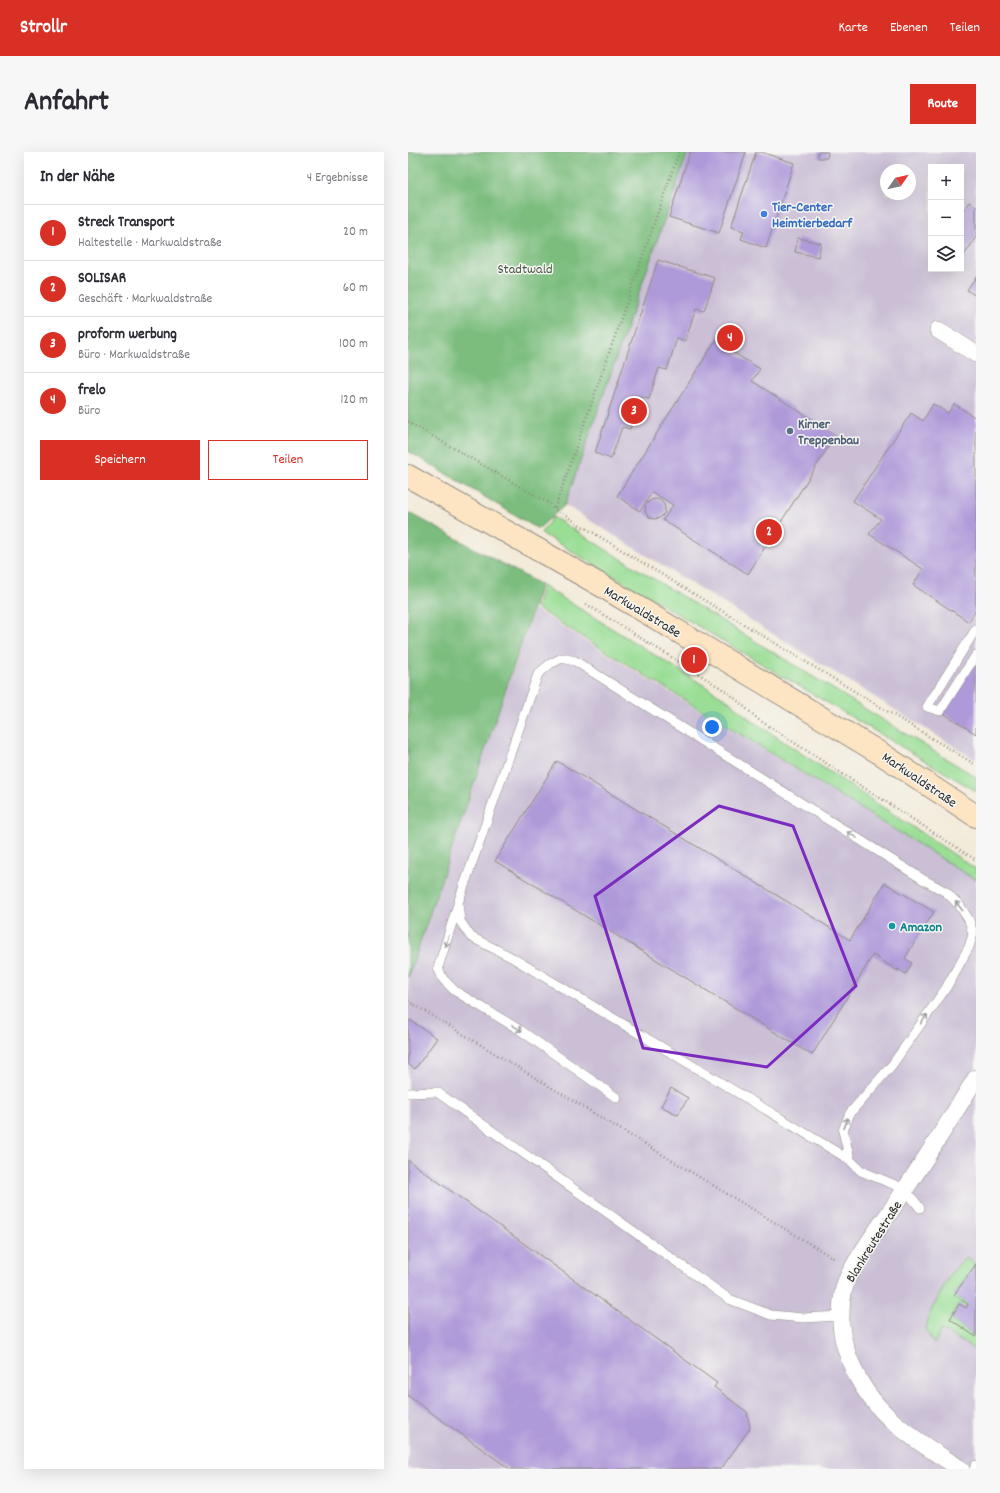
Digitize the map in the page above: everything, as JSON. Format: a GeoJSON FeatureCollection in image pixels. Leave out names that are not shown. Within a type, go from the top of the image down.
{"type":"FeatureCollection","features":[{"type":"Feature","properties":{"kind":"main road","name":"Markwaldstraße"},"geometry":{"type":"LineString","coordinates":[[408,476],[602,586],[701,645],[884,755],[976,816]]}},
{"type":"Feature","properties":{"kind":"street"},"geometry":{"type":"LineString","coordinates":[[938,330],[976,354]]}},
{"type":"Feature","properties":{"kind":"street","name":"Blankreutestraße"},"geometry":{"type":"LineString","coordinates":[[962,1469],[903,1431],[883,1413],[874,1402],[861,1385],[846,1352],[842,1334],[841,1316],[842,1299],[847,1280],[905,1189],[974,1087]]}},
{"type":"Feature","properties":{"kind":"lane"},"geometry":{"type":"LineString","coordinates":[[976,629],[927,707],[940,711],[976,655]]}},
{"type":"Feature","properties":{"kind":"lane"},"geometry":{"type":"LineString","coordinates":[[617,1098],[520,1030],[455,991],[443,979],[438,968],[458,903],[538,674],[550,664],[562,658],[575,661],[924,880],[946,892],[960,906],[969,920],[973,934],[969,947],[946,988],[892,1065],[850,1113],[843,1131],[850,1160]]}},
{"type":"Feature","properties":{"kind":"lane"},"geometry":{"type":"LineString","coordinates":[[458,903],[460,921],[471,937],[511,957],[850,1160],[861,1171],[905,1189],[920,1208]]}},
{"type":"Feature","properties":{"kind":"lane"},"geometry":{"type":"LineString","coordinates":[[408,1094],[437,1092],[729,1299],[771,1315],[803,1318],[841,1316]]}},
{"type":"Feature","properties":{"kind":"lane"},"geometry":{"type":"LineString","coordinates":[[974,1469],[976,1465]]}},
{"type":"Feature","properties":{"kind":"path"},"geometry":{"type":"LineString","coordinates":[[554,509],[679,152]]}},
{"type":"Feature","properties":{"kind":"path"},"geometry":{"type":"LineString","coordinates":[[408,422],[544,500],[554,509],[976,765]]}},
{"type":"Feature","properties":{"kind":"path"},"geometry":{"type":"LineString","coordinates":[[582,602],[729,693],[759,720],[976,860]]}},
{"type":"Feature","properties":{"kind":"path"},"geometry":{"type":"LineString","coordinates":[[408,1001],[853,1270]]}},
{"type":"Feature","properties":{"kind":"highlighted area"},"geometry":{"type":"Polygon","coordinates":[[[719,806],[793,826],[856,986],[767,1067],[643,1048],[595,896],[719,806]]]}},
{"type":"Feature","properties":{"kind":"shaded area"},"geometry":{"type":"Polygon","coordinates":[[[688,152],[976,152],[976,760],[565,505],[688,152]]]}},
{"type":"Feature","properties":{"kind":"shaded area"},"geometry":{"type":"Polygon","coordinates":[[[534,609],[976,880],[976,1469],[408,1469],[408,978],[534,609]]]}},
{"type":"Feature","properties":{"kind":"green space","name":"Stadtwald"},"geometry":{"type":"Polygon","coordinates":[[[408,152],[688,152],[565,505],[538,529],[408,451],[408,152]]]}},
{"type":"Feature","properties":{"kind":"green space"},"geometry":{"type":"Polygon","coordinates":[[[408,512],[541,585],[408,978],[408,512]]]}},
{"type":"Feature","properties":{"kind":"green space"},"geometry":{"type":"Polygon","coordinates":[[[553,517],[976,777],[976,791],[541,533],[553,517]]]}},
{"type":"Feature","properties":{"kind":"green space"},"geometry":{"type":"Polygon","coordinates":[[[543,586],[726,699],[751,720],[976,869],[976,880],[536,608],[543,586]]]}},
{"type":"Feature","properties":{"kind":"green space"},"geometry":{"type":"Polygon","coordinates":[[[965,1258],[976,1264],[954,1295],[968,1304],[966,1308],[959,1304],[950,1319],[976,1337],[976,1350],[942,1330],[934,1344],[926,1329],[929,1315],[951,1273],[965,1258]]]}},
{"type":"Feature","properties":{"kind":"building"},"geometry":{"type":"Polygon","coordinates":[[[690,152],[746,152],[719,233],[669,217],[690,152]]]}},
{"type":"Feature","properties":{"kind":"building"},"geometry":{"type":"Polygon","coordinates":[[[756,152],[761,152],[794,163],[766,248],[741,239],[744,231],[731,227],[756,152]]]}},
{"type":"Feature","properties":{"kind":"building"},"geometry":{"type":"Polygon","coordinates":[[[818,152],[828,152],[827,158],[818,158],[818,152]]]}},
{"type":"Feature","properties":{"kind":"building"},"geometry":{"type":"Polygon","coordinates":[[[969,202],[976,206],[976,237],[964,255],[964,236],[964,210],[969,202]]]}},
{"type":"Feature","properties":{"kind":"building"},"geometry":{"type":"Polygon","coordinates":[[[798,238],[821,243],[818,257],[795,252],[798,238]]]}},
{"type":"Feature","properties":{"kind":"building"},"geometry":{"type":"Polygon","coordinates":[[[658,260],[715,278],[704,311],[696,309],[685,341],[677,338],[667,370],[659,368],[649,399],[640,397],[630,429],[622,427],[611,459],[595,453],[658,260]]]}},
{"type":"Feature","properties":{"kind":"building"},"geometry":{"type":"Polygon","coordinates":[[[976,277],[976,296],[967,290],[976,277]]]}},
{"type":"Feature","properties":{"kind":"building"},"geometry":{"type":"Polygon","coordinates":[[[725,328],[740,338],[731,351],[760,369],[752,381],[836,435],[748,574],[663,520],[673,505],[652,492],[640,511],[617,496],[725,328]]]}},
{"type":"Feature","properties":{"kind":"building"},"geometry":{"type":"Polygon","coordinates":[[[933,404],[948,413],[954,404],[976,418],[976,610],[969,622],[913,585],[923,569],[869,534],[881,519],[853,501],[911,413],[923,421],[933,404]]]}},
{"type":"Feature","properties":{"kind":"building"},"geometry":{"type":"Polygon","coordinates":[[[655,499],[662,502],[665,509],[662,516],[655,519],[648,516],[645,509],[648,502],[655,499]]]}},
{"type":"Feature","properties":{"kind":"building"},"geometry":{"type":"Polygon","coordinates":[[[976,655],[976,734],[940,711],[976,655]]]}},
{"type":"Feature","properties":{"kind":"building"},"geometry":{"type":"Polygon","coordinates":[[[557,761],[850,940],[885,883],[934,912],[905,958],[912,963],[906,974],[898,969],[898,971],[873,955],[812,1055],[802,1049],[495,861],[557,761]]]}},
{"type":"Feature","properties":{"kind":"building"},"geometry":{"type":"Polygon","coordinates":[[[410,1020],[437,1038],[415,1069],[408,1064],[408,1023],[410,1020]]]}},
{"type":"Feature","properties":{"kind":"building"},"geometry":{"type":"Polygon","coordinates":[[[671,1088],[688,1098],[678,1115],[661,1106],[671,1088]]]}},
{"type":"Feature","properties":{"kind":"building"},"geometry":{"type":"Polygon","coordinates":[[[408,1160],[717,1383],[714,1387],[747,1412],[750,1428],[721,1469],[510,1469],[408,1396],[408,1160]]]}},
{"type":"Feature","properties":{"kind":"building"},"geometry":{"type":"Polygon","coordinates":[[[976,1264],[976,1337],[950,1319],[959,1304],[966,1308],[968,1304],[954,1295],[976,1264]]]}},
{"type":"Feature","properties":{"kind":"place","name":"Tier-Center Heimtierbedarf"},"geometry":{"type":"Point","coordinates":[764,214]}},
{"type":"Feature","properties":{"kind":"place","name":"frelo"},"geometry":{"type":"Point","coordinates":[730,338]}},
{"type":"Feature","properties":{"kind":"place","name":"proform werbung"},"geometry":{"type":"Point","coordinates":[634,411]}},
{"type":"Feature","properties":{"kind":"place","name":"Kirner Treppenbau"},"geometry":{"type":"Point","coordinates":[790,431]}},
{"type":"Feature","properties":{"kind":"place","name":"SOLISAR"},"geometry":{"type":"Point","coordinates":[769,532]}},
{"type":"Feature","properties":{"kind":"place","name":"Streck Transport"},"geometry":{"type":"Point","coordinates":[694,660]}},
{"type":"Feature","properties":{"kind":"place","name":"Amazon"},"geometry":{"type":"Point","coordinates":[892,926]}}]}
